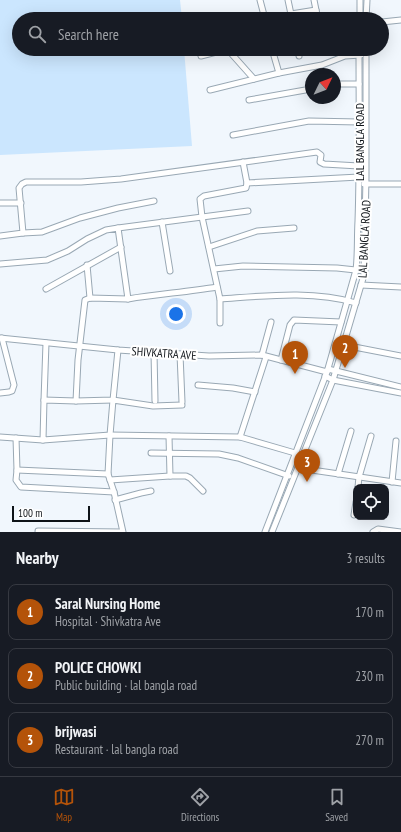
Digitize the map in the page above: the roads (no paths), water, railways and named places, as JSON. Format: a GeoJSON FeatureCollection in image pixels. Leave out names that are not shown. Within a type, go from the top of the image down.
{"type":"FeatureCollection","features":[{"type":"Feature","properties":{"kind":"street"},"geometry":{"type":"LineString","coordinates":[[260,0],[263,12]]}},
{"type":"Feature","properties":{"kind":"street"},"geometry":{"type":"LineString","coordinates":[[288,0],[290,12]]}},
{"type":"Feature","properties":{"kind":"street"},"geometry":{"type":"LineString","coordinates":[[309,12],[316,10],[314,0]]}},
{"type":"Feature","properties":{"kind":"street"},"geometry":{"type":"LineString","coordinates":[[360,0],[360,12]]}},
{"type":"Feature","properties":{"kind":"street"},"geometry":{"type":"LineString","coordinates":[[366,12],[367,0]]}},
{"type":"Feature","properties":{"kind":"street"},"geometry":{"type":"LineString","coordinates":[[389,21],[401,20]]}},
{"type":"Feature","properties":{"kind":"street"},"geometry":{"type":"LineString","coordinates":[[233,56],[254,80]]}},
{"type":"Feature","properties":{"kind":"street"},"geometry":{"type":"LineString","coordinates":[[274,56],[278,74]]}},
{"type":"Feature","properties":{"kind":"street"},"geometry":{"type":"LineString","coordinates":[[210,90],[322,65],[345,56]]}},
{"type":"Feature","properties":{"kind":"street","name":"LAL BANGLA ROAD"},"geometry":{"type":"LineString","coordinates":[[265,532],[327,372],[356,270],[358,254],[359,184],[359,56]]}},
{"type":"Feature","properties":{"kind":"street","name":"LAL BANGLA ROAD"},"geometry":{"type":"LineString","coordinates":[[272,532],[333,380],[361,286],[364,271],[366,56]]}},
{"type":"Feature","properties":{"kind":"street"},"geometry":{"type":"LineString","coordinates":[[341,84],[359,84]]}},
{"type":"Feature","properties":{"kind":"street"},"geometry":{"type":"LineString","coordinates":[[249,100],[305,90]]}},
{"type":"Feature","properties":{"kind":"street"},"geometry":{"type":"LineString","coordinates":[[233,135],[309,121],[359,122]]}},
{"type":"Feature","properties":{"kind":"street"},"geometry":{"type":"LineString","coordinates":[[24,234],[19,188],[26,182],[81,182],[121,179],[317,152],[322,155],[320,162],[324,164],[359,166]]}},
{"type":"Feature","properties":{"kind":"street"},"geometry":{"type":"LineString","coordinates":[[220,324],[220,299],[200,202],[201,198],[204,196],[246,188],[247,183],[244,162]]}},
{"type":"Feature","properties":{"kind":"street"},"geometry":{"type":"LineString","coordinates":[[247,183],[359,177]]}},
{"type":"Feature","properties":{"kind":"street"},"geometry":{"type":"LineString","coordinates":[[359,184],[401,184]]}},
{"type":"Feature","properties":{"kind":"street"},"geometry":{"type":"LineString","coordinates":[[0,236],[42,232],[80,218],[118,208],[154,201]]}},
{"type":"Feature","properties":{"kind":"street"},"geometry":{"type":"LineString","coordinates":[[0,203],[21,203]]}},
{"type":"Feature","properties":{"kind":"street"},"geometry":{"type":"LineString","coordinates":[[0,264],[47,260],[68,251],[87,239],[106,230],[248,211]]}},
{"type":"Feature","properties":{"kind":"street"},"geometry":{"type":"LineString","coordinates":[[162,222],[170,271]]}},
{"type":"Feature","properties":{"kind":"street"},"geometry":{"type":"LineString","coordinates":[[118,228],[128,299]]}},
{"type":"Feature","properties":{"kind":"street"},"geometry":{"type":"LineString","coordinates":[[209,247],[257,231],[294,228]]}},
{"type":"Feature","properties":{"kind":"street"},"geometry":{"type":"LineString","coordinates":[[46,289],[121,247]]}},
{"type":"Feature","properties":{"kind":"street"},"geometry":{"type":"LineString","coordinates":[[87,265],[90,298]]}},
{"type":"Feature","properties":{"kind":"street"},"geometry":{"type":"LineString","coordinates":[[214,269],[243,266],[337,268],[364,271]]}},
{"type":"Feature","properties":{"kind":"street"},"geometry":{"type":"LineString","coordinates":[[361,286],[401,287]]}},
{"type":"Feature","properties":{"kind":"street"},"geometry":{"type":"LineString","coordinates":[[76,401],[76,380],[83,302],[86,298],[128,299],[161,294],[192,292],[217,287]]}},
{"type":"Feature","properties":{"kind":"street"},"geometry":{"type":"LineString","coordinates":[[220,299],[294,295],[347,300],[356,303]]}},
{"type":"Feature","properties":{"kind":"street"},"geometry":{"type":"LineString","coordinates":[[281,360],[290,325],[294,320],[341,322]]}},
{"type":"Feature","properties":{"kind":"street"},"geometry":{"type":"LineString","coordinates":[[240,437],[255,392],[271,322]]}},
{"type":"Feature","properties":{"kind":"street"},"geometry":{"type":"LineString","coordinates":[[0,393],[9,392],[14,389],[1,338]]}},
{"type":"Feature","properties":{"kind":"street","name":"SHIVKATRA AVE"},"geometry":{"type":"LineString","coordinates":[[1,338],[118,350],[209,356],[264,356],[327,372],[333,380],[401,393]]}},
{"type":"Feature","properties":{"kind":"street"},"geometry":{"type":"LineString","coordinates":[[43,440],[46,343]]}},
{"type":"Feature","properties":{"kind":"street"},"geometry":{"type":"LineString","coordinates":[[344,345],[401,356]]}},
{"type":"Feature","properties":{"kind":"street"},"geometry":{"type":"LineString","coordinates":[[38,531],[122,532],[114,492],[108,474],[118,350]]}},
{"type":"Feature","properties":{"kind":"street"},"geometry":{"type":"LineString","coordinates":[[154,352],[155,401]]}},
{"type":"Feature","properties":{"kind":"street"},"geometry":{"type":"LineString","coordinates":[[44,400],[113,400],[153,406],[182,404],[180,354]]}},
{"type":"Feature","properties":{"kind":"street"},"geometry":{"type":"LineString","coordinates":[[327,372],[336,371],[401,387]]}},
{"type":"Feature","properties":{"kind":"street"},"geometry":{"type":"LineString","coordinates":[[198,385],[233,388],[255,392]]}},
{"type":"Feature","properties":{"kind":"street"},"geometry":{"type":"LineString","coordinates":[[338,474],[351,431]]}},
{"type":"Feature","properties":{"kind":"street"},"geometry":{"type":"LineString","coordinates":[[0,437],[43,440],[110,435],[240,437],[296,453]]}},
{"type":"Feature","properties":{"kind":"street"},"geometry":{"type":"LineString","coordinates":[[169,436],[170,476]]}},
{"type":"Feature","properties":{"kind":"street"},"geometry":{"type":"LineString","coordinates":[[358,484],[371,436]]}},
{"type":"Feature","properties":{"kind":"street"},"geometry":{"type":"LineString","coordinates":[[16,438],[16,480],[21,487],[114,492]]}},
{"type":"Feature","properties":{"kind":"street"},"geometry":{"type":"LineString","coordinates":[[392,482],[396,441]]}},
{"type":"Feature","properties":{"kind":"street"},"geometry":{"type":"LineString","coordinates":[[151,453],[219,454],[238,458],[294,477]]}},
{"type":"Feature","properties":{"kind":"street"},"geometry":{"type":"LineString","coordinates":[[298,468],[401,483]]}},
{"type":"Feature","properties":{"kind":"street"},"geometry":{"type":"LineString","coordinates":[[17,470],[108,474]]}},
{"type":"Feature","properties":{"kind":"street"},"geometry":{"type":"LineString","coordinates":[[110,480],[170,476],[190,478],[204,491]]}},
{"type":"Feature","properties":{"kind":"street"},"geometry":{"type":"LineString","coordinates":[[115,500],[151,491]]}},
{"type":"Feature","properties":{"kind":"street"},"geometry":{"type":"LineString","coordinates":[[373,532],[378,529],[401,532]]}},
{"type":"Feature","properties":{"kind":"place","name":"POLICE CHOWKI"},"geometry":{"type":"Point","coordinates":[345,368]}},
{"type":"Feature","properties":{"kind":"place","name":"Saral Nursing Home"},"geometry":{"type":"Point","coordinates":[295,374]}},
{"type":"Feature","properties":{"kind":"place","name":"brijwasi"},"geometry":{"type":"Point","coordinates":[307,482]}}]}
